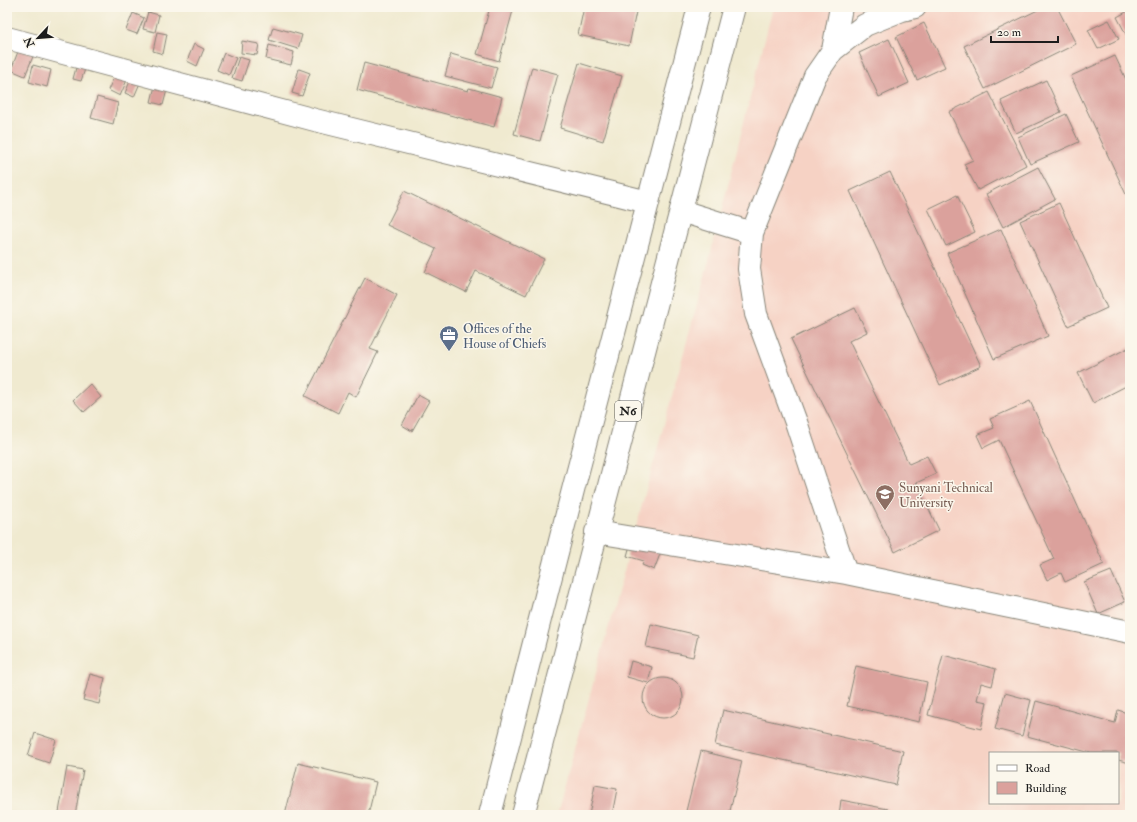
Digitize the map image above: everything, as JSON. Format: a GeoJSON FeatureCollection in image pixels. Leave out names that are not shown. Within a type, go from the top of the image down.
{"type":"FeatureCollection","features":[{"type":"Feature","properties":{"kind":"street","name":"N6"},"geometry":{"type":"LineString","coordinates":[[490,815],[699,7]]}},
{"type":"Feature","properties":{"kind":"street","name":"N6"},"geometry":{"type":"LineString","coordinates":[[523,815],[734,7]]}},
{"type":"Feature","properties":{"kind":"street"},"geometry":{"type":"LineString","coordinates":[[833,50],[841,7]]}},
{"type":"Feature","properties":{"kind":"street"},"geometry":{"type":"LineString","coordinates":[[846,573],[797,425],[756,314],[749,269],[752,233],[815,76],[833,50],[865,25],[902,10],[915,7]]}},
{"type":"Feature","properties":{"kind":"street"},"geometry":{"type":"LineString","coordinates":[[7,38],[315,120],[648,202]]}},
{"type":"Feature","properties":{"kind":"street"},"geometry":{"type":"LineString","coordinates":[[681,211],[752,233]]}},
{"type":"Feature","properties":{"kind":"street"},"geometry":{"type":"LineString","coordinates":[[596,532],[846,573],[1130,632]]}},
{"type":"Feature","properties":{"kind":"shaded area","name":"Sunyani Technical University"},"geometry":{"type":"Polygon","coordinates":[[[773,7],[1130,7],[1130,815],[557,815],[707,268],[773,7]]]}},
{"type":"Feature","properties":{"kind":"building"},"geometry":{"type":"Polygon","coordinates":[[[490,7],[514,7],[499,61],[477,54],[490,7]]]}},
{"type":"Feature","properties":{"kind":"building"},"geometry":{"type":"Polygon","coordinates":[[[584,7],[637,7],[629,46],[578,35],[584,7]]]}},
{"type":"Feature","properties":{"kind":"building"},"geometry":{"type":"Polygon","coordinates":[[[1044,7],[1057,7],[1076,44],[985,89],[964,46],[1044,7]]]}},
{"type":"Feature","properties":{"kind":"building"},"geometry":{"type":"Polygon","coordinates":[[[1130,10],[1130,42],[1117,17],[1130,10]]]}},
{"type":"Feature","properties":{"kind":"building"},"geometry":{"type":"Polygon","coordinates":[[[148,12],[159,15],[155,32],[143,29],[148,12]]]}},
{"type":"Feature","properties":{"kind":"building"},"geometry":{"type":"Polygon","coordinates":[[[133,13],[144,18],[137,34],[126,30],[133,13]]]}},
{"type":"Feature","properties":{"kind":"building"},"geometry":{"type":"Polygon","coordinates":[[[1109,20],[1119,39],[1098,49],[1088,30],[1109,20]]]}},
{"type":"Feature","properties":{"kind":"building"},"geometry":{"type":"Polygon","coordinates":[[[924,23],[945,67],[917,80],[896,37],[924,23]]]}},
{"type":"Feature","properties":{"kind":"building"},"geometry":{"type":"Polygon","coordinates":[[[273,27],[302,35],[298,49],[269,40],[273,27]]]}},
{"type":"Feature","properties":{"kind":"building"},"geometry":{"type":"Polygon","coordinates":[[[157,32],[167,34],[163,54],[153,51],[157,32]]]}},
{"type":"Feature","properties":{"kind":"building"},"geometry":{"type":"Polygon","coordinates":[[[889,39],[909,83],[879,97],[859,53],[889,39]]]}},
{"type":"Feature","properties":{"kind":"building"},"geometry":{"type":"Polygon","coordinates":[[[242,41],[259,44],[257,55],[241,53],[242,41]]]}},
{"type":"Feature","properties":{"kind":"building"},"geometry":{"type":"Polygon","coordinates":[[[194,44],[204,49],[197,66],[187,61],[194,44]]]}},
{"type":"Feature","properties":{"kind":"building"},"geometry":{"type":"Polygon","coordinates":[[[269,45],[294,52],[291,65],[266,59],[269,45]]]}},
{"type":"Feature","properties":{"kind":"building"},"geometry":{"type":"Polygon","coordinates":[[[19,49],[34,54],[25,76],[11,70],[19,49]]]}},
{"type":"Feature","properties":{"kind":"building"},"geometry":{"type":"Polygon","coordinates":[[[224,53],[236,58],[229,75],[217,70],[224,53]]]}},
{"type":"Feature","properties":{"kind":"building"},"geometry":{"type":"Polygon","coordinates":[[[451,54],[497,67],[491,88],[445,76],[451,54]]]}},
{"type":"Feature","properties":{"kind":"building"},"geometry":{"type":"Polygon","coordinates":[[[1115,56],[1130,88],[1130,203],[1071,76],[1115,56]]]}},
{"type":"Feature","properties":{"kind":"building"},"geometry":{"type":"Polygon","coordinates":[[[239,57],[249,60],[242,81],[232,78],[239,57]]]}},
{"type":"Feature","properties":{"kind":"building"},"geometry":{"type":"Polygon","coordinates":[[[364,63],[468,91],[469,88],[502,97],[494,127],[357,90],[364,63]]]}},
{"type":"Feature","properties":{"kind":"building"},"geometry":{"type":"Polygon","coordinates":[[[579,63],[622,76],[603,141],[560,128],[579,63]]]}},
{"type":"Feature","properties":{"kind":"building"},"geometry":{"type":"Polygon","coordinates":[[[77,64],[86,66],[81,81],[73,79],[77,64]]]}},
{"type":"Feature","properties":{"kind":"building"},"geometry":{"type":"Polygon","coordinates":[[[33,65],[51,70],[47,87],[29,82],[33,65]]]}},
{"type":"Feature","properties":{"kind":"building"},"geometry":{"type":"Polygon","coordinates":[[[532,67],[558,74],[540,141],[514,134],[532,67]]]}},
{"type":"Feature","properties":{"kind":"building"},"geometry":{"type":"Polygon","coordinates":[[[299,69],[310,73],[302,96],[292,93],[299,69]]]}},
{"type":"Feature","properties":{"kind":"building"},"geometry":{"type":"Polygon","coordinates":[[[115,75],[127,80],[120,96],[108,90],[115,75]]]}},
{"type":"Feature","properties":{"kind":"building"},"geometry":{"type":"Polygon","coordinates":[[[131,79],[140,83],[134,97],[125,93],[131,79]]]}},
{"type":"Feature","properties":{"kind":"building"},"geometry":{"type":"Polygon","coordinates":[[[1046,80],[1061,112],[1016,133],[1001,101],[1046,80]]]}},
{"type":"Feature","properties":{"kind":"building"},"geometry":{"type":"Polygon","coordinates":[[[156,82],[168,86],[163,105],[151,102],[156,82]]]}},
{"type":"Feature","properties":{"kind":"building"},"geometry":{"type":"Polygon","coordinates":[[[989,92],[1026,165],[978,190],[964,164],[973,160],[949,112],[989,92]]]}},
{"type":"Feature","properties":{"kind":"building"},"geometry":{"type":"Polygon","coordinates":[[[97,97],[118,103],[113,124],[91,118],[97,97]]]}},
{"type":"Feature","properties":{"kind":"building"},"geometry":{"type":"Polygon","coordinates":[[[1066,114],[1079,142],[1030,164],[1018,137],[1066,114]]]}},
{"type":"Feature","properties":{"kind":"building"},"geometry":{"type":"Polygon","coordinates":[[[1038,167],[1055,199],[1003,227],[986,194],[1038,167]]]}},
{"type":"Feature","properties":{"kind":"building"},"geometry":{"type":"Polygon","coordinates":[[[890,172],[981,366],[940,385],[850,191],[890,172]]]}},
{"type":"Feature","properties":{"kind":"building"},"geometry":{"type":"Polygon","coordinates":[[[404,191],[544,259],[526,295],[476,271],[466,292],[425,272],[436,249],[387,225],[404,191]]]}},
{"type":"Feature","properties":{"kind":"building"},"geometry":{"type":"Polygon","coordinates":[[[957,195],[975,232],[946,246],[928,209],[957,195]]]}},
{"type":"Feature","properties":{"kind":"building"},"geometry":{"type":"Polygon","coordinates":[[[1059,203],[1107,308],[1068,326],[1020,221],[1059,203]]]}},
{"type":"Feature","properties":{"kind":"building"},"geometry":{"type":"Polygon","coordinates":[[[1001,229],[1048,336],[994,359],[947,253],[1001,229]]]}},
{"type":"Feature","properties":{"kind":"building"},"geometry":{"type":"Polygon","coordinates":[[[365,278],[397,295],[370,349],[378,352],[356,397],[348,392],[338,413],[305,396],[365,278]]]}},
{"type":"Feature","properties":{"kind":"building"},"geometry":{"type":"Polygon","coordinates":[[[855,308],[867,332],[849,341],[909,464],[927,456],[936,474],[916,483],[939,530],[895,552],[791,339],[855,308]]]}},
{"type":"Feature","properties":{"kind":"building"},"geometry":{"type":"Polygon","coordinates":[[[1130,347],[1130,384],[1093,403],[1078,373],[1130,347]]]}},
{"type":"Feature","properties":{"kind":"building"},"geometry":{"type":"Polygon","coordinates":[[[90,384],[101,397],[84,412],[73,400],[90,384]]]}},
{"type":"Feature","properties":{"kind":"building"},"geometry":{"type":"Polygon","coordinates":[[[418,395],[429,401],[412,431],[402,425],[418,395]]]}},
{"type":"Feature","properties":{"kind":"building"},"geometry":{"type":"Polygon","coordinates":[[[1030,401],[1104,564],[1065,582],[1061,573],[1047,580],[1040,565],[1054,559],[999,440],[983,448],[977,435],[994,428],[990,419],[1030,401]]]}},
{"type":"Feature","properties":{"kind":"building"},"geometry":{"type":"Polygon","coordinates":[[[631,542],[662,549],[654,570],[642,565],[644,561],[627,556],[631,542]]]}},
{"type":"Feature","properties":{"kind":"building"},"geometry":{"type":"Polygon","coordinates":[[[1111,571],[1125,602],[1098,614],[1084,582],[1111,571]]]}},
{"type":"Feature","properties":{"kind":"building"},"geometry":{"type":"Polygon","coordinates":[[[651,624],[698,635],[693,657],[646,647],[651,624]]]}},
{"type":"Feature","properties":{"kind":"building"},"geometry":{"type":"Polygon","coordinates":[[[943,655],[996,669],[992,686],[981,683],[977,700],[987,702],[981,729],[928,715],[943,655]]]}},
{"type":"Feature","properties":{"kind":"building"},"geometry":{"type":"Polygon","coordinates":[[[631,661],[652,667],[648,683],[627,677],[631,661]]]}},
{"type":"Feature","properties":{"kind":"building"},"geometry":{"type":"Polygon","coordinates":[[[856,666],[927,682],[919,722],[847,706],[856,666]]]}},
{"type":"Feature","properties":{"kind":"building"},"geometry":{"type":"Polygon","coordinates":[[[90,674],[105,678],[99,704],[83,700],[90,674]]]}},
{"type":"Feature","properties":{"kind":"building"},"geometry":{"type":"Polygon","coordinates":[[[663,678],[671,680],[677,684],[681,690],[683,698],[681,706],[677,712],[671,716],[663,718],[655,716],[649,712],[645,706],[643,698],[645,690],[649,684],[655,680],[663,678]]]}},
{"type":"Feature","properties":{"kind":"building"},"geometry":{"type":"Polygon","coordinates":[[[1005,693],[1031,700],[1022,736],[995,729],[1005,693]]]}},
{"type":"Feature","properties":{"kind":"building"},"geometry":{"type":"Polygon","coordinates":[[[1036,701],[1115,723],[1118,710],[1130,714],[1130,763],[1119,760],[1119,752],[1087,752],[1027,736],[1036,701]]]}},
{"type":"Feature","properties":{"kind":"building"},"geometry":{"type":"Polygon","coordinates":[[[723,710],[903,751],[896,785],[715,745],[723,710]]]}},
{"type":"Feature","properties":{"kind":"building"},"geometry":{"type":"Polygon","coordinates":[[[35,733],[56,740],[49,763],[28,756],[35,733]]]}},
{"type":"Feature","properties":{"kind":"building"},"geometry":{"type":"Polygon","coordinates":[[[701,751],[742,761],[729,815],[685,815],[701,751]]]}},
{"type":"Feature","properties":{"kind":"building"},"geometry":{"type":"Polygon","coordinates":[[[298,763],[376,782],[368,815],[285,815],[298,763]]]}},
{"type":"Feature","properties":{"kind":"building"},"geometry":{"type":"Polygon","coordinates":[[[67,767],[83,770],[75,815],[59,812],[67,767]]]}},
{"type":"Feature","properties":{"kind":"building"},"geometry":{"type":"Polygon","coordinates":[[[595,785],[617,789],[612,815],[589,815],[595,785]]]}},
{"type":"Feature","properties":{"kind":"building"},"geometry":{"type":"Polygon","coordinates":[[[841,800],[888,809],[887,815],[839,815],[841,800]]]}},
{"type":"Feature","properties":{"kind":"place","name":"Offices of the House of Chiefs"},"geometry":{"type":"Point","coordinates":[449,352]}},
{"type":"Feature","properties":{"kind":"place","name":"Sunyani Technical University"},"geometry":{"type":"Point","coordinates":[885,511]}}]}
